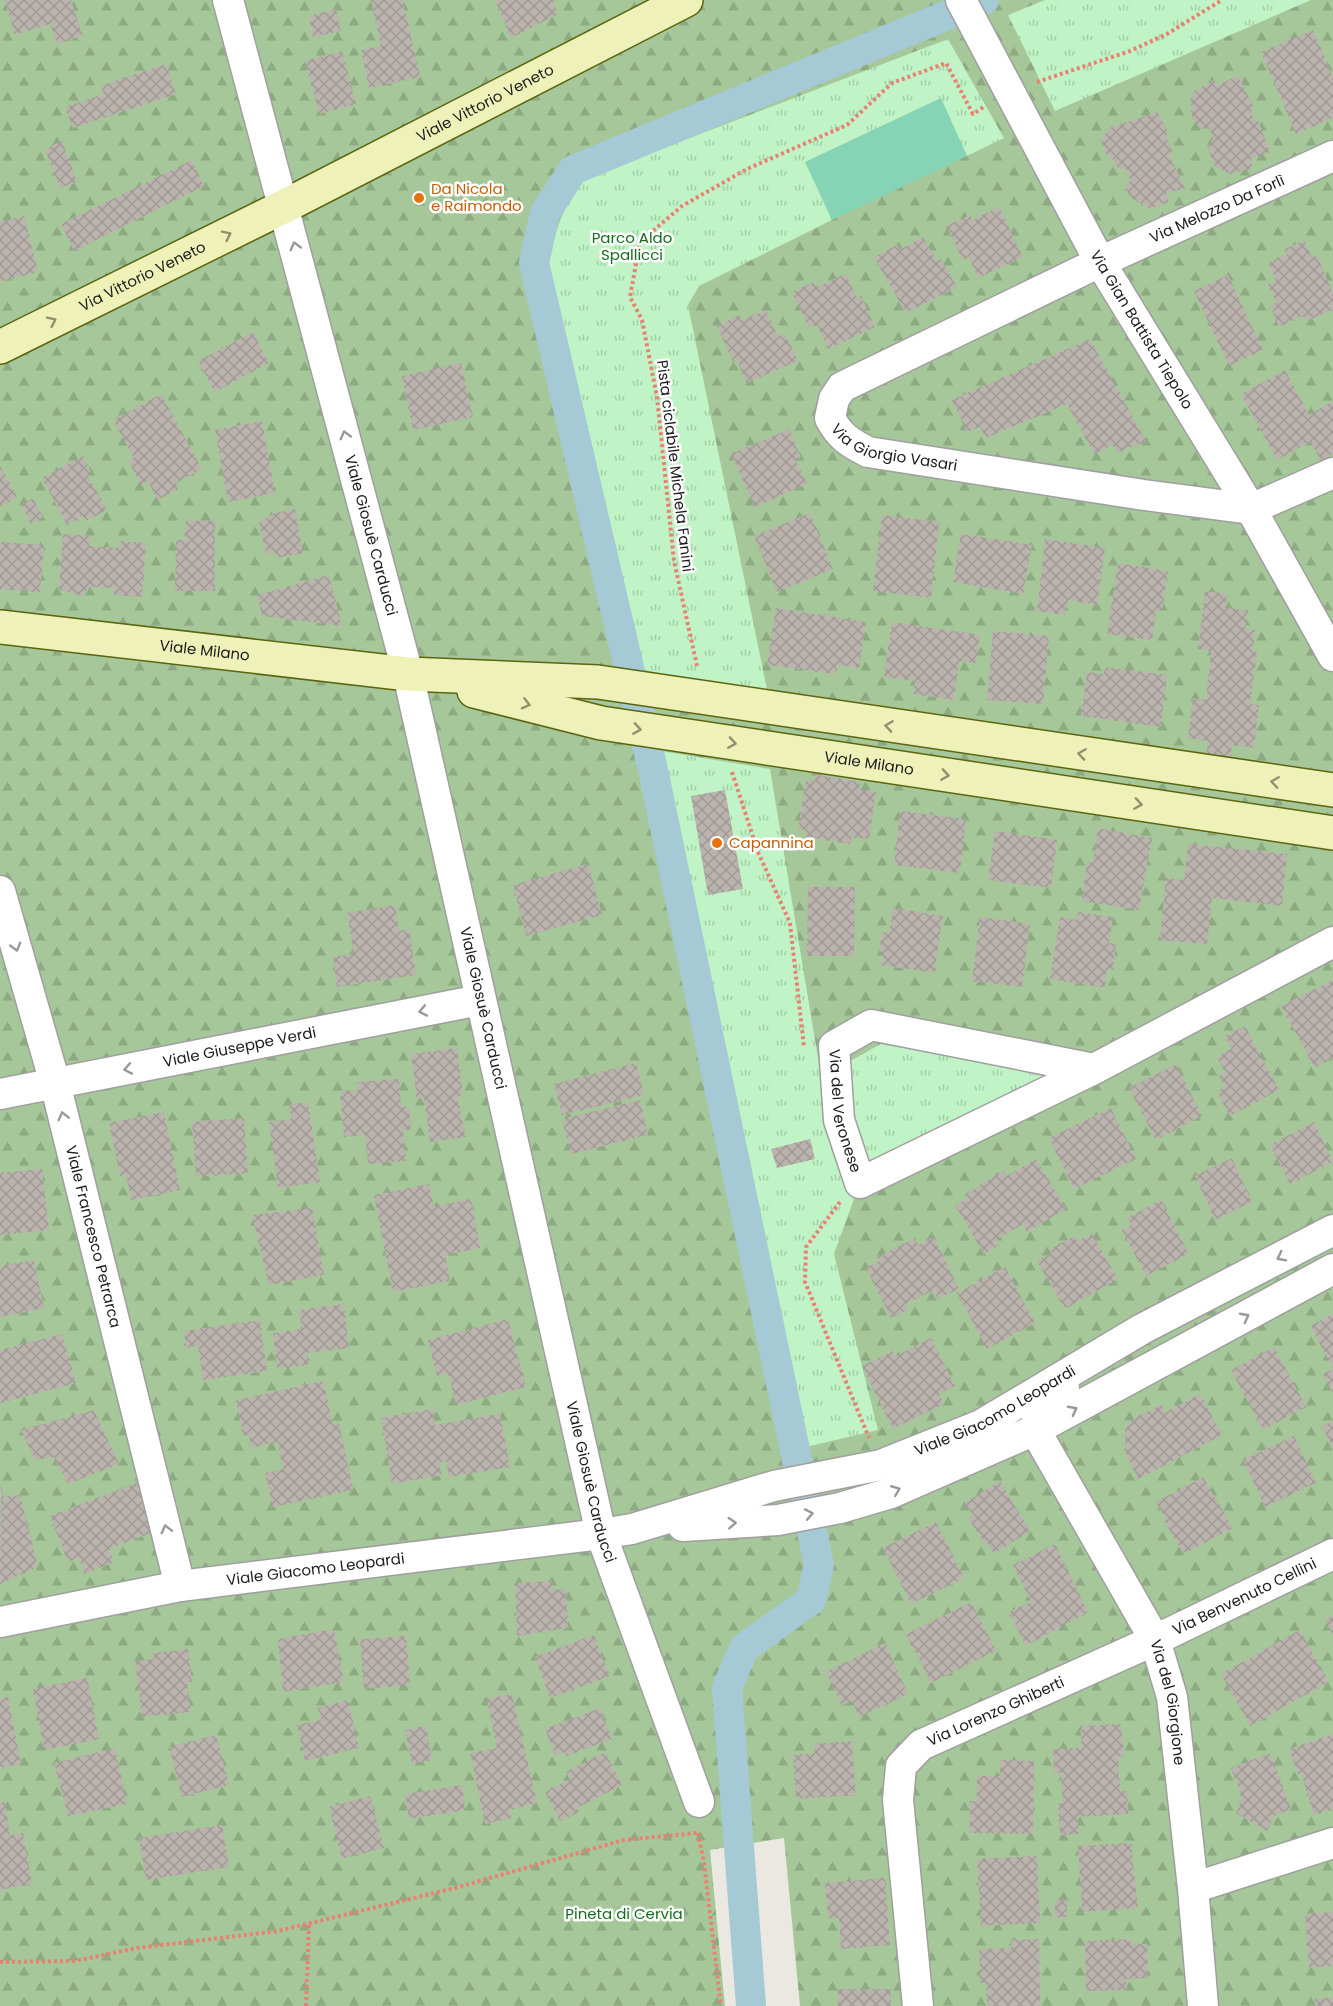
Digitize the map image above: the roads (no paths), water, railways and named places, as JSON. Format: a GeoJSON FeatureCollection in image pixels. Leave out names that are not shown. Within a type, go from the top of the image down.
{"type":"FeatureCollection","features":[{"type":"Feature","properties":{"kind":"street","name":"Viale Giosuè Carducci"},"geometry":{"type":"LineString","coordinates":[[228,0],[285,206],[408,674],[601,1534],[699,1802]]}},
{"type":"Feature","properties":{"kind":"street","name":"Via Gian Battista Tiepolo"},"geometry":{"type":"LineString","coordinates":[[961,0],[1100,262],[1251,509],[1333,656]]}},
{"type":"Feature","properties":{"kind":"street","name":"Viale Vittorio Veneto"},"geometry":{"type":"LineString","coordinates":[[285,206],[672,3]]}},
{"type":"Feature","properties":{"kind":"street","name":"Via Melozzo Da Forlì"},"geometry":{"type":"LineString","coordinates":[[1100,262],[1333,156]]}},
{"type":"Feature","properties":{"kind":"street","name":"Via Vittorio Veneto"},"geometry":{"type":"LineString","coordinates":[[0,347],[285,206]]}},
{"type":"Feature","properties":{"kind":"street","name":"Via Giorgio Vasari"},"geometry":{"type":"LineString","coordinates":[[1100,262],[842,387],[834,399],[830,418],[837,433],[868,452],[1144,495],[1251,509]]}},
{"type":"Feature","properties":{"kind":"street"},"geometry":{"type":"LineString","coordinates":[[1251,509],[1333,473]]}},
{"type":"Feature","properties":{"kind":"street","name":"Viale Milano"},"geometry":{"type":"LineString","coordinates":[[0,627],[408,674],[598,682],[708,700],[1333,790]]}},
{"type":"Feature","properties":{"kind":"street","name":"Viale Milano"},"geometry":{"type":"LineString","coordinates":[[408,674],[601,723],[1333,833]]}},
{"type":"Feature","properties":{"kind":"street","name":"Viale Francesco Petrarca"},"geometry":{"type":"LineString","coordinates":[[0,891],[55,1083],[180,1586]]}},
{"type":"Feature","properties":{"kind":"street","name":"Via del Veronese"},"geometry":{"type":"LineString","coordinates":[[1094,1069],[871,1026],[834,1046],[838,1120],[860,1183],[1094,1069],[1333,942]]}},
{"type":"Feature","properties":{"kind":"street","name":"Viale Giuseppe Verdi"},"geometry":{"type":"LineString","coordinates":[[0,1094],[480,1000]]}},
{"type":"Feature","properties":{"kind":"street","name":"Viale Giacomo Leopardi"},"geometry":{"type":"LineString","coordinates":[[632,1529],[774,1486],[881,1465],[981,1425],[1142,1329],[1333,1230]]}},
{"type":"Feature","properties":{"kind":"street","name":"Viale Giacomo Leopardi"},"geometry":{"type":"LineString","coordinates":[[0,1622],[180,1586],[632,1529],[778,1520],[840,1508],[891,1493],[1035,1430],[1333,1269]]}},
{"type":"Feature","properties":{"kind":"street"},"geometry":{"type":"LineString","coordinates":[[981,1425],[1035,1430],[1041,1401],[1100,1369],[1142,1329]]}},
{"type":"Feature","properties":{"kind":"street","name":"Via del Giorgione"},"geometry":{"type":"LineString","coordinates":[[1035,1430],[1155,1640],[1172,1697],[1193,1888],[1203,2006]]}},
{"type":"Feature","properties":{"kind":"street","name":"Via Benvenuto Cellini"},"geometry":{"type":"LineString","coordinates":[[1155,1640],[1333,1554]]}},
{"type":"Feature","properties":{"kind":"street","name":"Via Lorenzo Ghiberti"},"geometry":{"type":"LineString","coordinates":[[918,2006],[898,1800],[901,1766],[921,1745],[1155,1640]]}},
{"type":"Feature","properties":{"kind":"street"},"geometry":{"type":"LineString","coordinates":[[1193,1888],[1333,1843]]}},
{"type":"Feature","properties":{"kind":"waterway"},"geometry":{"type":"LineString","coordinates":[[751,2006],[727,1688],[744,1648],[811,1600],[819,1565],[653,770],[534,263],[545,213],[573,170],[984,0]]}},
{"type":"Feature","properties":{"kind":"place","name":"Da Nicola e Raimondo"},"geometry":{"type":"Point","coordinates":[419,198]}},
{"type":"Feature","properties":{"kind":"place","name":"Capannina"},"geometry":{"type":"Point","coordinates":[717,843]}},
{"type":"Feature","properties":{"kind":"park label","name":"Parco Aldo Spallicci"},"geometry":{"type":"Point","coordinates":[632,246]}},
{"type":"Feature","properties":{"kind":"park label","name":"Pineta di Cervia"},"geometry":{"type":"Point","coordinates":[624,1914]}}]}
